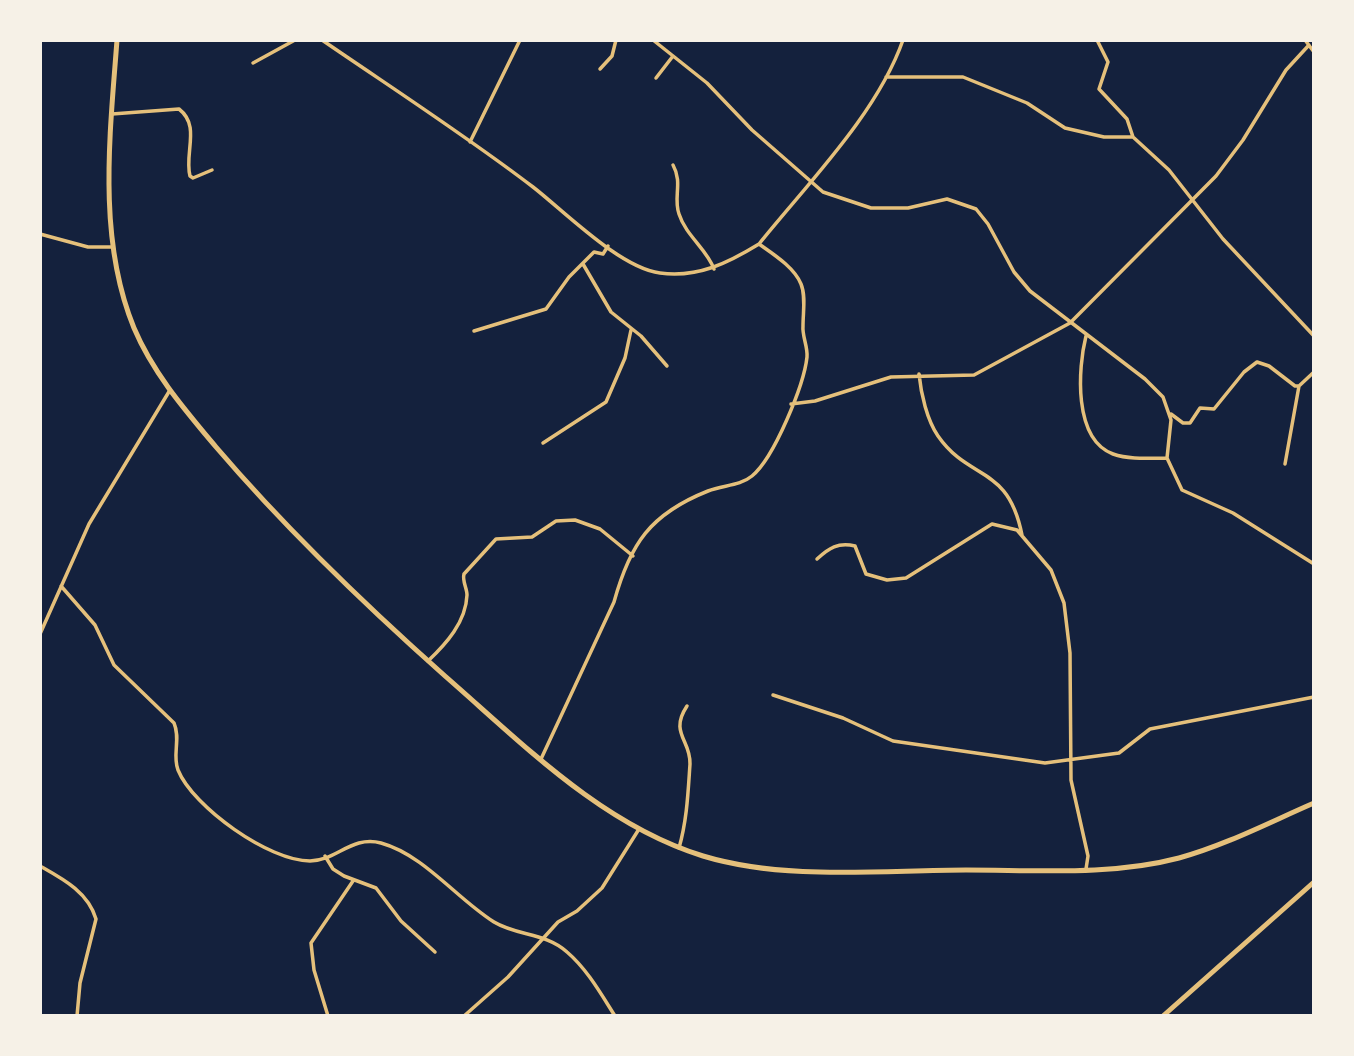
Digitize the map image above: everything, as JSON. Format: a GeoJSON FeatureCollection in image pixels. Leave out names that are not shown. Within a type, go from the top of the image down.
{"type":"FeatureCollection","features":[{"type":"Feature","properties":{"kind":"main road"},"geometry":{"type":"LineString","coordinates":[[117,40],[108,183],[115,247],[133,325],[151,362],[170,390],[257,495],[301,542],[428,661],[541,760],[639,829],[679,848],[719,860],[816,871],[1086,869],[1143,865],[1178,858],[1314,803]]}},
{"type":"Feature","properties":{"kind":"main road"},"geometry":{"type":"LineString","coordinates":[[1163,1016],[1314,882]]}},
{"type":"Feature","properties":{"kind":"street"},"geometry":{"type":"LineString","coordinates":[[253,63],[295,40]]}},
{"type":"Feature","properties":{"kind":"street"},"geometry":{"type":"LineString","coordinates":[[322,40],[470,142],[608,246],[633,263],[661,273],[714,270],[759,244],[838,146],[886,77],[903,40]]}},
{"type":"Feature","properties":{"kind":"street"},"geometry":{"type":"LineString","coordinates":[[470,142],[520,40]]}},
{"type":"Feature","properties":{"kind":"street"},"geometry":{"type":"LineString","coordinates":[[600,69],[612,56],[616,40]]}},
{"type":"Feature","properties":{"kind":"street"},"geometry":{"type":"LineString","coordinates":[[653,40],[707,83],[752,130],[823,192],[871,208],[908,208],[947,199],[970,205],[988,224],[1007,261],[1024,284],[1070,323],[1151,384],[1163,397],[1170,414],[1167,458],[1179,486],[1186,494],[1233,513],[1314,564]]}},
{"type":"Feature","properties":{"kind":"street"},"geometry":{"type":"LineString","coordinates":[[1097,40],[1108,62],[1099,89],[1126,119],[1133,137],[1160,160],[1223,239],[1314,336]]}},
{"type":"Feature","properties":{"kind":"street"},"geometry":{"type":"LineString","coordinates":[[1305,40],[1314,52]]}},
{"type":"Feature","properties":{"kind":"street"},"geometry":{"type":"LineString","coordinates":[[791,404],[816,401],[891,377],[919,374],[974,375],[1070,323],[1193,200],[1236,149],[1286,70],[1309,45]]}},
{"type":"Feature","properties":{"kind":"street"},"geometry":{"type":"LineString","coordinates":[[656,78],[673,57]]}},
{"type":"Feature","properties":{"kind":"street"},"geometry":{"type":"LineString","coordinates":[[886,77],[963,76],[1027,103],[1065,128],[1104,137],[1133,137]]}},
{"type":"Feature","properties":{"kind":"street"},"geometry":{"type":"LineString","coordinates":[[111,114],[179,109],[185,114],[191,133],[190,176],[198,176],[212,170]]}},
{"type":"Feature","properties":{"kind":"street"},"geometry":{"type":"LineString","coordinates":[[673,166],[680,182],[678,212],[698,247],[710,258],[714,270]]}},
{"type":"Feature","properties":{"kind":"street"},"geometry":{"type":"LineString","coordinates":[[40,234],[88,247],[115,247]]}},
{"type":"Feature","properties":{"kind":"street"},"geometry":{"type":"LineString","coordinates":[[541,760],[614,602],[621,575],[640,539],[658,517],[698,495],[752,476],[774,450],[804,377],[807,353],[803,331],[804,294],[797,276],[759,244]]}},
{"type":"Feature","properties":{"kind":"street"},"geometry":{"type":"LineString","coordinates":[[474,331],[546,309],[594,252],[603,254],[608,246]]}},
{"type":"Feature","properties":{"kind":"street"},"geometry":{"type":"LineString","coordinates":[[583,264],[611,312],[667,366]]}},
{"type":"Feature","properties":{"kind":"street"},"geometry":{"type":"LineString","coordinates":[[543,443],[606,402],[625,358],[631,330]]}},
{"type":"Feature","properties":{"kind":"street"},"geometry":{"type":"LineString","coordinates":[[1086,335],[1081,355],[1082,409],[1097,441],[1112,454],[1167,458]]}},
{"type":"Feature","properties":{"kind":"street"},"geometry":{"type":"LineString","coordinates":[[1170,414],[1183,423],[1190,423],[1200,408],[1214,410],[1244,372],[1257,362],[1269,366],[1294,386],[1299,386]]}},
{"type":"Feature","properties":{"kind":"street"},"geometry":{"type":"LineString","coordinates":[[1285,464],[1299,386],[1314,372]]}},
{"type":"Feature","properties":{"kind":"street"},"geometry":{"type":"LineString","coordinates":[[919,374],[931,423],[938,437],[1006,492],[1017,510],[1023,537]]}},
{"type":"Feature","properties":{"kind":"street"},"geometry":{"type":"LineString","coordinates":[[40,635],[99,505],[170,390]]}},
{"type":"Feature","properties":{"kind":"street"},"geometry":{"type":"LineString","coordinates":[[428,661],[447,643],[459,622],[467,595],[464,574],[496,539],[532,537],[556,521],[575,520],[600,529],[633,556]]}},
{"type":"Feature","properties":{"kind":"street"},"geometry":{"type":"LineString","coordinates":[[817,559],[831,547],[855,546],[866,573],[897,581],[992,524],[1007,526],[1023,537],[1051,570],[1064,603],[1070,653],[1072,794],[1088,856],[1086,869]]}},
{"type":"Feature","properties":{"kind":"street"},"geometry":{"type":"LineString","coordinates":[[61,586],[95,625],[109,657],[123,676],[174,723],[178,736],[177,769],[194,796],[248,838],[267,848],[311,861],[351,844],[379,842],[400,851],[498,924],[543,937],[568,952],[615,1016]]}},
{"type":"Feature","properties":{"kind":"street"},"geometry":{"type":"LineString","coordinates":[[773,695],[843,718],[893,741],[915,747],[1032,763],[1070,761],[1119,753],[1150,729],[1314,698]]}},
{"type":"Feature","properties":{"kind":"street"},"geometry":{"type":"LineString","coordinates":[[679,848],[688,817],[689,756],[681,739],[679,721],[687,706]]}},
{"type":"Feature","properties":{"kind":"street"},"geometry":{"type":"LineString","coordinates":[[464,1016],[508,977],[558,922],[586,904],[609,880],[639,829]]}},
{"type":"Feature","properties":{"kind":"street"},"geometry":{"type":"LineString","coordinates":[[325,856],[333,869],[353,881],[376,888],[401,921],[435,952]]}},
{"type":"Feature","properties":{"kind":"street"},"geometry":{"type":"LineString","coordinates":[[40,866],[77,889],[87,899],[96,919],[80,983],[77,1016]]}},
{"type":"Feature","properties":{"kind":"street"},"geometry":{"type":"LineString","coordinates":[[328,1016],[314,970],[311,943],[353,881]]}}]}
